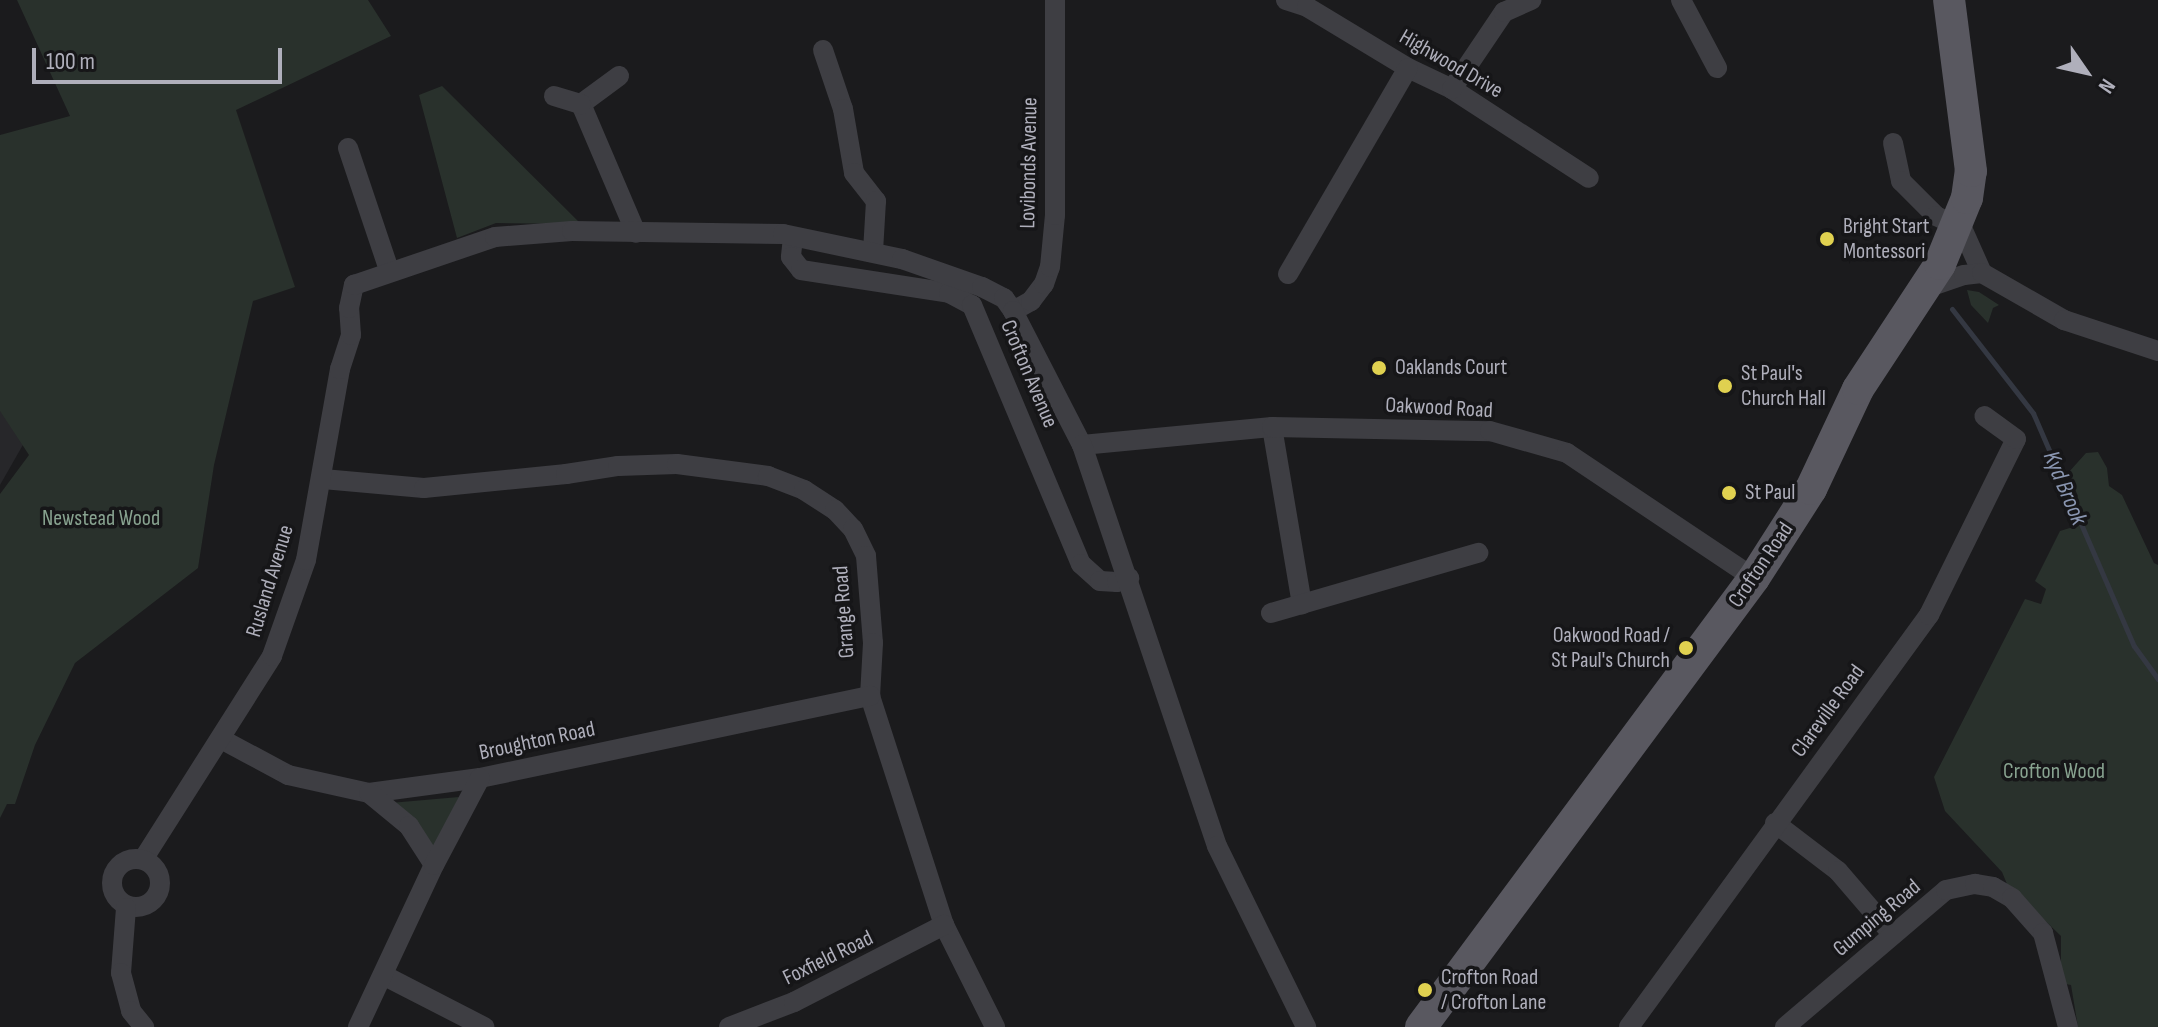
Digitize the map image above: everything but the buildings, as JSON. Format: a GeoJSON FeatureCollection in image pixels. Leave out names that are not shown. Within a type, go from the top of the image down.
{"type":"FeatureCollection","features":[{"type":"Feature","properties":{"kind":"main road","name":"Crofton Road"},"geometry":{"type":"LineString","coordinates":[[1421,1027],[1754,578],[1811,489],[1858,389],[1940,264],[1957,225],[1971,171],[1949,0]]}},
{"type":"Feature","properties":{"kind":"street","name":"Lovibonds Avenue"},"geometry":{"type":"LineString","coordinates":[[1013,311],[1031,301],[1044,284],[1050,267],[1055,215],[1055,0]]}},
{"type":"Feature","properties":{"kind":"street","name":"Highwood Drive"},"geometry":{"type":"LineString","coordinates":[[1286,0],[1307,7],[1408,68],[1452,89],[1589,178]]}},
{"type":"Feature","properties":{"kind":"street"},"geometry":{"type":"LineString","coordinates":[[1452,89],[1504,12],[1531,0]]}},
{"type":"Feature","properties":{"kind":"street"},"geometry":{"type":"LineString","coordinates":[[1681,0],[1717,68]]}},
{"type":"Feature","properties":{"kind":"street"},"geometry":{"type":"LineString","coordinates":[[823,50],[843,109],[854,173],[876,201],[873,252]]}},
{"type":"Feature","properties":{"kind":"street"},"geometry":{"type":"LineString","coordinates":[[1288,274],[1408,68]]}},
{"type":"Feature","properties":{"kind":"street"},"geometry":{"type":"LineString","coordinates":[[581,104],[619,76]]}},
{"type":"Feature","properties":{"kind":"street"},"geometry":{"type":"LineString","coordinates":[[554,96],[581,104]]}},
{"type":"Feature","properties":{"kind":"street"},"geometry":{"type":"LineString","coordinates":[[581,104],[636,233]]}},
{"type":"Feature","properties":{"kind":"street"},"geometry":{"type":"LineString","coordinates":[[1893,143],[1901,181],[1936,216],[1957,225],[1966,233],[1982,273]]}},
{"type":"Feature","properties":{"kind":"street"},"geometry":{"type":"LineString","coordinates":[[348,148],[389,270]]}},
{"type":"Feature","properties":{"kind":"street","name":"Crofton Avenue"},"geometry":{"type":"LineString","coordinates":[[354,285],[389,270],[495,237],[572,231],[793,237],[873,252],[982,287],[1004,298],[1082,445],[1217,846],[1306,1027]]}},
{"type":"Feature","properties":{"kind":"street","name":"Crofton Avenue"},"geometry":{"type":"LineString","coordinates":[[793,237],[791,257],[801,270],[949,293],[972,305],[1081,564],[1100,581],[1117,582],[1129,578]]}},
{"type":"Feature","properties":{"kind":"street"},"geometry":{"type":"LineString","coordinates":[[1923,289],[1964,275],[1982,273],[2064,320],[2158,351]]}},
{"type":"Feature","properties":{"kind":"street","name":"Rusland Avenue"},"geometry":{"type":"LineString","coordinates":[[144,1027],[131,1011],[121,973],[126,908],[112,885],[116,871],[128,860],[144,858],[272,656],[306,560],[323,479],[340,369],[351,335],[349,308],[354,285]]}},
{"type":"Feature","properties":{"kind":"street","name":"Clareville Road"},"geometry":{"type":"LineString","coordinates":[[1629,1027],[1935,604],[2016,439],[1984,416]]}},
{"type":"Feature","properties":{"kind":"street"},"geometry":{"type":"LineString","coordinates":[[1272,427],[1302,604]]}},
{"type":"Feature","properties":{"kind":"street","name":"Oakwood Road"},"geometry":{"type":"LineString","coordinates":[[1082,445],[1272,427],[1490,431],[1567,453],[1754,578]]}},
{"type":"Feature","properties":{"kind":"street","name":"Grange Road"},"geometry":{"type":"LineString","coordinates":[[323,479],[424,488],[618,466],[677,464],[768,476],[804,490],[835,510],[853,529],[866,556],[873,643],[870,696],[944,925],[995,1027]]}},
{"type":"Feature","properties":{"kind":"street"},"geometry":{"type":"LineString","coordinates":[[1271,613],[1478,553]]}},
{"type":"Feature","properties":{"kind":"street","name":"Broughton Road"},"geometry":{"type":"LineString","coordinates":[[221,739],[288,775],[369,793],[480,778],[870,696]]}},
{"type":"Feature","properties":{"kind":"street"},"geometry":{"type":"LineString","coordinates":[[358,1027],[434,865],[480,778]]}},
{"type":"Feature","properties":{"kind":"street"},"geometry":{"type":"LineString","coordinates":[[369,793],[409,826],[434,865]]}},
{"type":"Feature","properties":{"kind":"street"},"geometry":{"type":"LineString","coordinates":[[1775,823],[1838,871],[1893,935]]}},
{"type":"Feature","properties":{"kind":"street"},"geometry":{"type":"LineString","coordinates":[[126,908],[141,907],[155,898],[161,884],[155,867],[144,858]]}},
{"type":"Feature","properties":{"kind":"street","name":"Gumping Road"},"geometry":{"type":"LineString","coordinates":[[1785,1027],[1946,890],[1975,884],[1993,887],[2012,898],[2043,933],[2068,1027]]}},
{"type":"Feature","properties":{"kind":"street","name":"Foxfield Road"},"geometry":{"type":"LineString","coordinates":[[729,1027],[794,1002],[944,925]]}},
{"type":"Feature","properties":{"kind":"street"},"geometry":{"type":"LineString","coordinates":[[383,975],[484,1027]]}},
{"type":"Feature","properties":{"kind":"shaded area"},"geometry":{"type":"Polygon","coordinates":[[[0,410],[24,443],[0,485],[0,410]]]}},
{"type":"Feature","properties":{"kind":"green space","name":"Newstead Wood"},"geometry":{"type":"Polygon","coordinates":[[[17,0],[368,0],[391,36],[236,110],[295,287],[253,301],[214,465],[198,568],[75,663],[35,745],[15,804],[7,804],[0,818],[0,494],[29,455],[0,411],[0,135],[70,116],[17,0]]]}},
{"type":"Feature","properties":{"kind":"green space"},"geometry":{"type":"Polygon","coordinates":[[[442,86],[581,224],[496,223],[457,238],[419,95],[442,86]]]}},
{"type":"Feature","properties":{"kind":"green space"},"geometry":{"type":"Polygon","coordinates":[[[1967,290],[1979,292],[1999,305],[1993,308],[1988,323],[1971,305],[1967,290]]]}},
{"type":"Feature","properties":{"kind":"green space","name":"Crofton Wood"},"geometry":{"type":"Polygon","coordinates":[[[2098,452],[2107,468],[2109,486],[2122,495],[2154,563],[2158,565],[2158,1027],[2078,1027],[2071,985],[2065,984],[2061,967],[2061,936],[2007,884],[2002,872],[1945,811],[1934,777],[2025,599],[2041,604],[2046,589],[2035,581],[2060,531],[2073,527],[2072,508],[2078,496],[2068,473],[2086,453],[2098,452]]]}},
{"type":"Feature","properties":{"kind":"green space"},"geometry":{"type":"Polygon","coordinates":[[[459,797],[434,848],[390,803],[459,797]]]}},
{"type":"Feature","properties":{"kind":"waterway","name":"Kyd Brook"},"geometry":{"type":"LineString","coordinates":[[1952,309],[2033,413],[2134,646],[2158,679]]}},
{"type":"Feature","properties":{"kind":"place","name":"Bright Start Montessori"},"geometry":{"type":"Point","coordinates":[1827,239]}},
{"type":"Feature","properties":{"kind":"place","name":"Oaklands Court"},"geometry":{"type":"Point","coordinates":[1379,368]}},
{"type":"Feature","properties":{"kind":"place","name":"St Paul's Church Hall"},"geometry":{"type":"Point","coordinates":[1725,386]}},
{"type":"Feature","properties":{"kind":"place","name":"St Paul"},"geometry":{"type":"Point","coordinates":[1729,493]}},
{"type":"Feature","properties":{"kind":"place","name":"Oakwood Road / St Paul's Church"},"geometry":{"type":"Point","coordinates":[1686,648]}},
{"type":"Feature","properties":{"kind":"place","name":"Crofton Road / Crofton Lane"},"geometry":{"type":"Point","coordinates":[1425,990]}}]}
